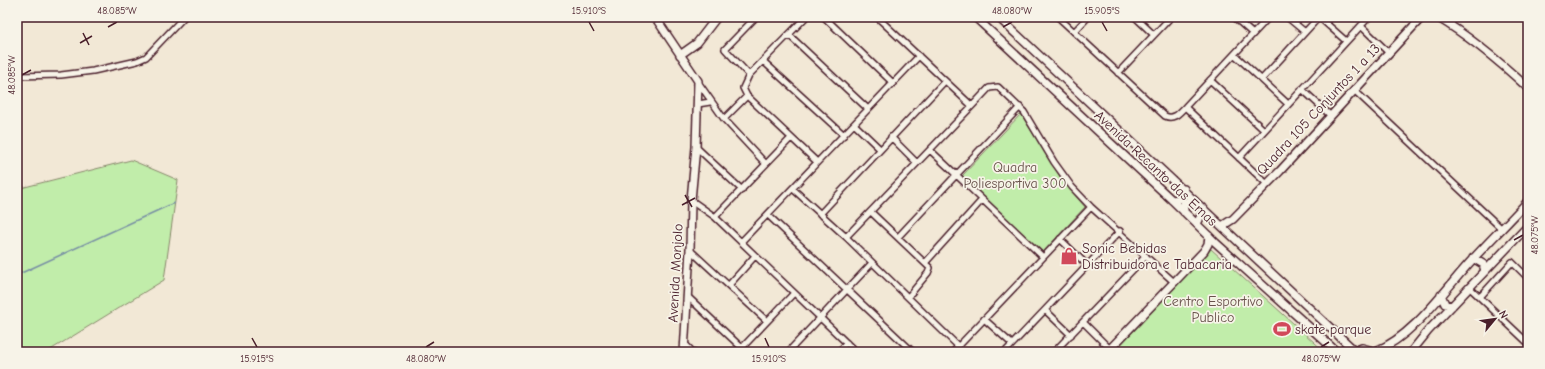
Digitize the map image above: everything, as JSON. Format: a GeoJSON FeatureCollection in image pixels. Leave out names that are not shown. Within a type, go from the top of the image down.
{"type":"FeatureCollection","features":[{"type":"Feature","properties":{"kind":"street"},"geometry":{"type":"LineString","coordinates":[[17,76],[69,74],[93,71],[137,61],[146,57],[184,17]]}},
{"type":"Feature","properties":{"kind":"street"},"geometry":{"type":"LineString","coordinates":[[655,17],[710,102],[766,164]]}},
{"type":"Feature","properties":{"kind":"street"},"geometry":{"type":"LineString","coordinates":[[680,54],[697,43],[717,17]]}},
{"type":"Feature","properties":{"kind":"street"},"geometry":{"type":"LineString","coordinates":[[749,75],[725,49],[756,17]]}},
{"type":"Feature","properties":{"kind":"street"},"geometry":{"type":"LineString","coordinates":[[824,17],[893,83]]}},
{"type":"Feature","properties":{"kind":"street"},"geometry":{"type":"LineString","coordinates":[[877,17],[972,106]]}},
{"type":"Feature","properties":{"kind":"street","name":"Avenida Recanto das Emas"},"geometry":{"type":"LineString","coordinates":[[976,17],[1216,243],[1337,352]]}},
{"type":"Feature","properties":{"kind":"street","name":"Avenida Recanto das Emas"},"geometry":{"type":"LineString","coordinates":[[998,17],[1184,189],[1353,351]]}},
{"type":"Feature","properties":{"kind":"street"},"geometry":{"type":"LineString","coordinates":[[1058,17],[1165,116],[1174,117],[1185,108],[1269,17]]}},
{"type":"Feature","properties":{"kind":"street"},"geometry":{"type":"LineString","coordinates":[[1074,32],[1088,17]]}},
{"type":"Feature","properties":{"kind":"street"},"geometry":{"type":"LineString","coordinates":[[1135,17],[1154,35]]}},
{"type":"Feature","properties":{"kind":"street"},"geometry":{"type":"LineString","coordinates":[[1118,73],[1171,17]]}},
{"type":"Feature","properties":{"kind":"street"},"geometry":{"type":"LineString","coordinates":[[1234,17],[1253,34]]}},
{"type":"Feature","properties":{"kind":"street"},"geometry":{"type":"LineString","coordinates":[[1287,17],[1305,32]]}},
{"type":"Feature","properties":{"kind":"street"},"geometry":{"type":"LineString","coordinates":[[1262,79],[1319,17],[1346,41]]}},
{"type":"Feature","properties":{"kind":"street"},"geometry":{"type":"LineString","coordinates":[[1239,158],[1369,17]]}},
{"type":"Feature","properties":{"kind":"street","name":"Quadra 105 Conjuntos 1 a 13"},"geometry":{"type":"LineString","coordinates":[[1225,228],[1422,17]]}},
{"type":"Feature","properties":{"kind":"street"},"geometry":{"type":"LineString","coordinates":[[1436,17],[1450,25],[1506,68],[1528,88]]}},
{"type":"Feature","properties":{"kind":"street"},"geometry":{"type":"LineString","coordinates":[[1450,25],[1455,17]]}},
{"type":"Feature","properties":{"kind":"street"},"geometry":{"type":"LineString","coordinates":[[804,18],[749,75],[743,86],[748,96],[817,162]]}},
{"type":"Feature","properties":{"kind":"street"},"geometry":{"type":"LineString","coordinates":[[1361,26],[1389,53]]}},
{"type":"Feature","properties":{"kind":"street"},"geometry":{"type":"LineString","coordinates":[[789,35],[868,109]]}},
{"type":"Feature","properties":{"kind":"street"},"geometry":{"type":"LineString","coordinates":[[1235,55],[1288,104]]}},
{"type":"Feature","properties":{"kind":"street"},"geometry":{"type":"LineString","coordinates":[[742,242],[919,56]]}},
{"type":"Feature","properties":{"kind":"street"},"geometry":{"type":"LineString","coordinates":[[763,61],[844,135]]}},
{"type":"Feature","properties":{"kind":"street"},"geometry":{"type":"LineString","coordinates":[[1210,80],[1264,130]]}},
{"type":"Feature","properties":{"kind":"street"},"geometry":{"type":"LineString","coordinates":[[820,214],[945,81]]}},
{"type":"Feature","properties":{"kind":"street","name":"Avenida Monjolo"},"geometry":{"type":"LineString","coordinates":[[684,352],[690,250],[691,200],[696,147],[698,82]]}},
{"type":"Feature","properties":{"kind":"street"},"geometry":{"type":"LineString","coordinates":[[846,237],[989,88],[996,86],[1028,117],[1064,177],[1091,208],[1120,231],[1174,282]]}},
{"type":"Feature","properties":{"kind":"street"},"geometry":{"type":"LineString","coordinates":[[1302,89],[1331,116]]}},
{"type":"Feature","properties":{"kind":"street"},"geometry":{"type":"LineString","coordinates":[[1354,90],[1502,228]]}},
{"type":"Feature","properties":{"kind":"street"},"geometry":{"type":"LineString","coordinates":[[724,119],[748,96]]}},
{"type":"Feature","properties":{"kind":"street"},"geometry":{"type":"LineString","coordinates":[[698,104],[710,102]]}},
{"type":"Feature","properties":{"kind":"street"},"geometry":{"type":"LineString","coordinates":[[898,237],[1020,108]]}},
{"type":"Feature","properties":{"kind":"street"},"geometry":{"type":"LineString","coordinates":[[1185,108],[1267,184]]}},
{"type":"Feature","properties":{"kind":"street"},"geometry":{"type":"LineString","coordinates":[[854,124],[880,149]]}},
{"type":"Feature","properties":{"kind":"street"},"geometry":{"type":"LineString","coordinates":[[891,137],[917,163]]}},
{"type":"Feature","properties":{"kind":"street"},"geometry":{"type":"LineString","coordinates":[[715,217],[791,138]]}},
{"type":"Feature","properties":{"kind":"street"},"geometry":{"type":"LineString","coordinates":[[696,147],[742,190]]}},
{"type":"Feature","properties":{"kind":"street"},"geometry":{"type":"LineString","coordinates":[[930,150],[1043,257]]}},
{"type":"Feature","properties":{"kind":"street"},"geometry":{"type":"LineString","coordinates":[[793,189],[846,237],[958,346]]}},
{"type":"Feature","properties":{"kind":"street"},"geometry":{"type":"LineString","coordinates":[[1172,200],[1179,199],[1184,193],[1184,189]]}},
{"type":"Feature","properties":{"kind":"street"},"geometry":{"type":"LineString","coordinates":[[691,200],[715,217],[856,352]]}},
{"type":"Feature","properties":{"kind":"street"},"geometry":{"type":"LineString","coordinates":[[925,263],[982,200]]}},
{"type":"Feature","properties":{"kind":"street"},"geometry":{"type":"LineString","coordinates":[[1184,212],[1183,206],[1187,201],[1196,202]]}},
{"type":"Feature","properties":{"kind":"street"},"geometry":{"type":"LineString","coordinates":[[1353,351],[1362,348],[1377,352],[1390,346],[1399,339],[1441,295],[1473,258],[1528,201]]}},
{"type":"Feature","properties":{"kind":"street"},"geometry":{"type":"LineString","coordinates":[[953,352],[1091,208]]}},
{"type":"Feature","properties":{"kind":"street"},"geometry":{"type":"LineString","coordinates":[[1197,224],[1204,209]]}},
{"type":"Feature","properties":{"kind":"street"},"geometry":{"type":"LineString","coordinates":[[871,212],[925,263],[930,270],[908,297]]}},
{"type":"Feature","properties":{"kind":"street"},"geometry":{"type":"LineString","coordinates":[[768,215],[913,352]]}},
{"type":"Feature","properties":{"kind":"street"},"geometry":{"type":"LineString","coordinates":[[1411,352],[1452,306],[1528,226]]}},
{"type":"Feature","properties":{"kind":"street"},"geometry":{"type":"LineString","coordinates":[[1005,352],[1120,231]]}},
{"type":"Feature","properties":{"kind":"street"},"geometry":{"type":"LineString","coordinates":[[1204,251],[1208,244],[1209,236]]}},
{"type":"Feature","properties":{"kind":"street"},"geometry":{"type":"LineString","coordinates":[[1060,240],[1087,265]]}},
{"type":"Feature","properties":{"kind":"street"},"geometry":{"type":"LineString","coordinates":[[1083,322],[1109,350],[1204,251],[1216,243]]}},
{"type":"Feature","properties":{"kind":"street"},"geometry":{"type":"LineString","coordinates":[[690,250],[767,321]]}},
{"type":"Feature","properties":{"kind":"street"},"geometry":{"type":"LineString","coordinates":[[729,285],[755,256]]}},
{"type":"Feature","properties":{"kind":"street"},"geometry":{"type":"LineString","coordinates":[[1054,352],[1146,256]]}},
{"type":"Feature","properties":{"kind":"street"},"geometry":{"type":"LineString","coordinates":[[1473,258],[1483,264],[1485,271]]}},
{"type":"Feature","properties":{"kind":"street"},"geometry":{"type":"LineString","coordinates":[[1480,297],[1512,262],[1528,278]]}},
{"type":"Feature","properties":{"kind":"street"},"geometry":{"type":"LineString","coordinates":[[788,352],[872,263]]}},
{"type":"Feature","properties":{"kind":"street"},"geometry":{"type":"LineString","coordinates":[[1470,288],[1528,343]]}},
{"type":"Feature","properties":{"kind":"street"},"geometry":{"type":"LineString","coordinates":[[738,352],[794,293]]}},
{"type":"Feature","properties":{"kind":"street"},"geometry":{"type":"LineString","coordinates":[[1441,295],[1445,304],[1452,306]]}},
{"type":"Feature","properties":{"kind":"street"},"geometry":{"type":"LineString","coordinates":[[687,296],[742,348]]}},
{"type":"Feature","properties":{"kind":"street"},"geometry":{"type":"LineString","coordinates":[[1046,310],[1071,335]]}},
{"type":"Feature","properties":{"kind":"street"},"geometry":{"type":"LineString","coordinates":[[984,319],[1012,344]]}},
{"type":"Feature","properties":{"kind":"street"},"geometry":{"type":"LineString","coordinates":[[838,352],[847,343]]}},
{"type":"Feature","properties":{"kind":"street"},"geometry":{"type":"LineString","coordinates":[[684,344],[693,352]]}},
{"type":"Feature","properties":{"kind":"green space","name":"Quadra Poliesportiva 300"},"geometry":{"type":"Polygon","coordinates":[[[1021,114],[1062,180],[1085,207],[1042,253],[962,176],[1021,114]]]}},
{"type":"Feature","properties":{"kind":"green space"},"geometry":{"type":"Polygon","coordinates":[[[131,160],[178,180],[164,280],[47,352],[17,352],[17,189],[131,160]]]}},
{"type":"Feature","properties":{"kind":"green space","name":"Centro Esportivo Publico"},"geometry":{"type":"Polygon","coordinates":[[[1211,249],[1325,352],[1114,352],[1211,249]]]}},
{"type":"Feature","properties":{"kind":"waterway"},"geometry":{"type":"LineString","coordinates":[[17,275],[174,203]]}},
{"type":"Feature","properties":{"kind":"place","name":"Sonic Bebidas Distribuidora e Tabacaria"},"geometry":{"type":"Point","coordinates":[1069,256]}},
{"type":"Feature","properties":{"kind":"place","name":"skate parque"},"geometry":{"type":"Point","coordinates":[1282,329]}}]}
